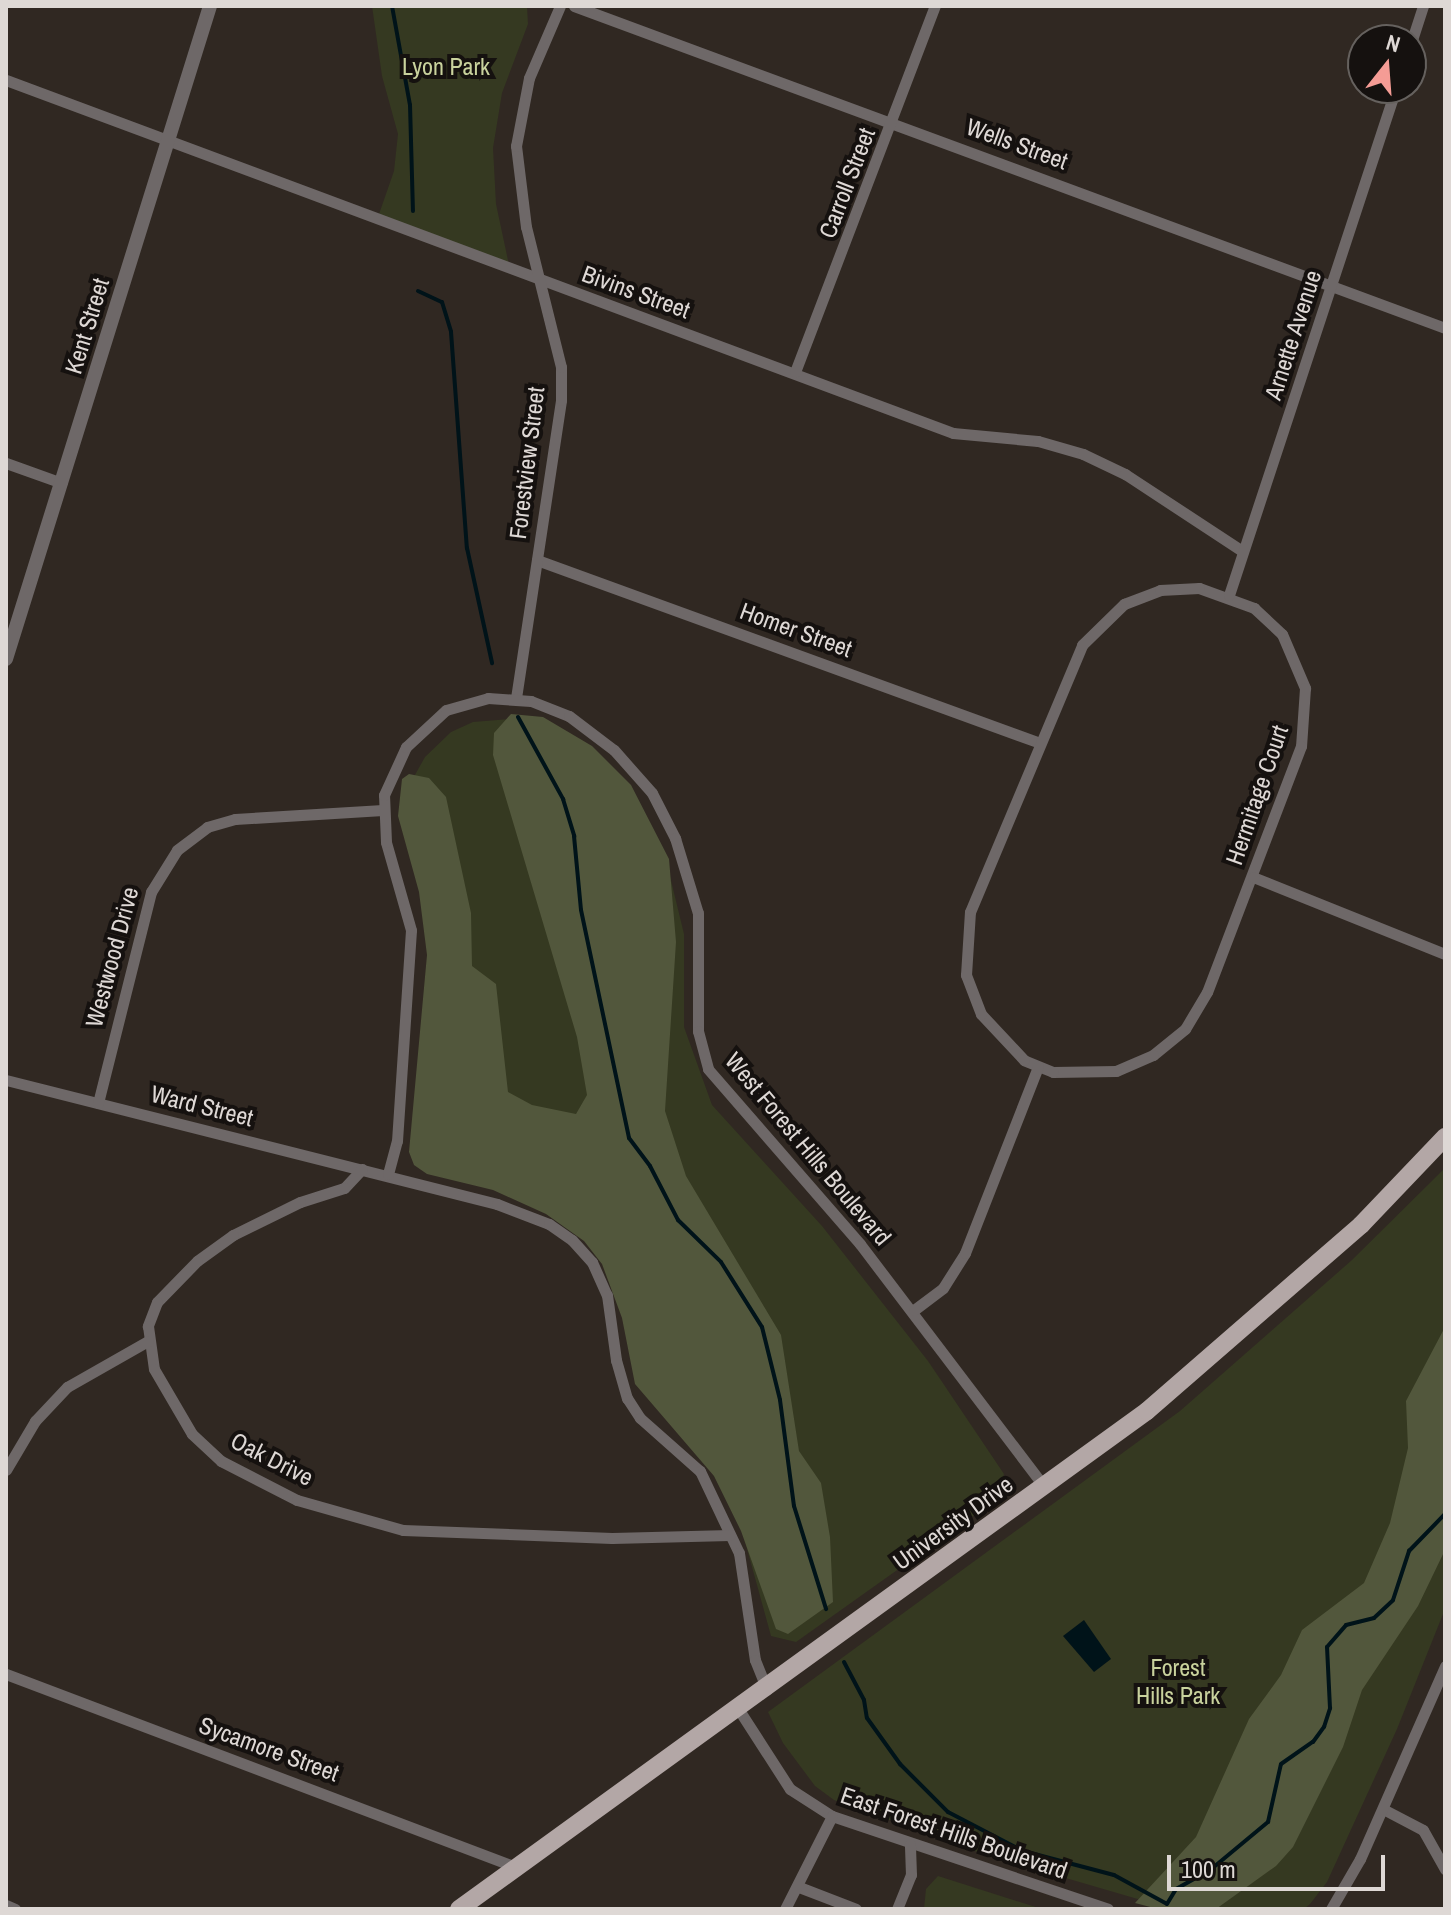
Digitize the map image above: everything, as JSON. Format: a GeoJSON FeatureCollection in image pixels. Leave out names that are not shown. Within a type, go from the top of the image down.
{"type":"FeatureCollection","features":[{"type":"Feature","properties":{"kind":"main road","name":"University Drive"},"geometry":{"type":"LineString","coordinates":[[459,1909],[767,1690],[1044,1486],[1221,1350],[1361,1225],[1445,1137]]}},
{"type":"Feature","properties":{"kind":"street","name":"Kent Street"},"geometry":{"type":"LineString","coordinates":[[6,659],[210,6]]}},
{"type":"Feature","properties":{"kind":"street","name":"Forestview Street"},"geometry":{"type":"LineString","coordinates":[[516,698],[561,400],[561,367],[521,200],[516,146],[529,78],[560,6]]}},
{"type":"Feature","properties":{"kind":"street","name":"Wells Street"},"geometry":{"type":"LineString","coordinates":[[574,6],[1445,328]]}},
{"type":"Feature","properties":{"kind":"street","name":"Carroll Street"},"geometry":{"type":"LineString","coordinates":[[795,372],[893,123],[935,6]]}},
{"type":"Feature","properties":{"kind":"street","name":"Bivins Street"},"geometry":{"type":"LineString","coordinates":[[6,80],[167,143],[795,372],[953,433],[1038,441],[1100,460],[1242,551]]}},
{"type":"Feature","properties":{"kind":"street","name":"Arnette Avenue"},"geometry":{"type":"LineString","coordinates":[[1229,595],[1391,104]]}},
{"type":"Feature","properties":{"kind":"street"},"geometry":{"type":"LineString","coordinates":[[6,463],[62,483]]}},
{"type":"Feature","properties":{"kind":"street","name":"Homer Street"},"geometry":{"type":"LineString","coordinates":[[537,560],[1040,743]]}},
{"type":"Feature","properties":{"kind":"street","name":"Hermitage Court"},"geometry":{"type":"LineString","coordinates":[[1199,588],[1229,595],[1254,608],[1282,634],[1301,669],[1307,708],[1301,746],[1253,877],[1198,1011],[1170,1044],[1116,1071],[1065,1074],[1038,1067],[1008,1046],[981,1014],[964,954],[970,912],[1040,743],[1082,645],[1108,615],[1160,590],[1199,588]]}},
{"type":"Feature","properties":{"kind":"street","name":"West Forest Hills Boulevard"},"geometry":{"type":"LineString","coordinates":[[388,1174],[397,1141],[411,930],[383,810],[396,763],[432,721],[474,700],[516,698],[569,716],[597,735],[652,793],[675,838],[695,900],[698,1031],[708,1069],[914,1310],[1044,1486]]}},
{"type":"Feature","properties":{"kind":"street","name":"Westwood Drive"},"geometry":{"type":"LineString","coordinates":[[98,1103],[151,892],[177,850],[207,827],[235,819],[383,810]]}},
{"type":"Feature","properties":{"kind":"street"},"geometry":{"type":"LineString","coordinates":[[1253,877],[1445,954]]}},
{"type":"Feature","properties":{"kind":"street"},"geometry":{"type":"LineString","coordinates":[[914,1310],[943,1288],[965,1253],[1038,1067]]}},
{"type":"Feature","properties":{"kind":"street","name":"Ward Street"},"geometry":{"type":"LineString","coordinates":[[6,1080],[388,1174]]}},
{"type":"Feature","properties":{"kind":"street","name":"Oak Drive"},"geometry":{"type":"LineString","coordinates":[[362,1169],[344,1188],[266,1217],[197,1261],[157,1302],[148,1341],[160,1385],[192,1434],[221,1461],[297,1500],[403,1530],[443,1535],[730,1535]]}},
{"type":"Feature","properties":{"kind":"street"},"geometry":{"type":"LineString","coordinates":[[388,1174],[528,1214],[582,1250],[607,1295],[616,1360],[627,1398],[640,1418],[700,1471],[730,1535],[747,1584],[755,1660],[767,1690]]}},
{"type":"Feature","properties":{"kind":"street"},"geometry":{"type":"LineString","coordinates":[[6,1470],[35,1421],[67,1387],[148,1341]]}},
{"type":"Feature","properties":{"kind":"street"},"geometry":{"type":"LineString","coordinates":[[1331,1909],[1383,1809],[1445,1666]]}},
{"type":"Feature","properties":{"kind":"street","name":"Sycamore Street"},"geometry":{"type":"LineString","coordinates":[[6,1674],[516,1867]]}},
{"type":"Feature","properties":{"kind":"street","name":"East Forest Hills Boulevard"},"geometry":{"type":"LineString","coordinates":[[739,1710],[790,1789],[832,1816],[1108,1909]]}},
{"type":"Feature","properties":{"kind":"street"},"geometry":{"type":"LineString","coordinates":[[1383,1809],[1423,1830],[1445,1869]]}},
{"type":"Feature","properties":{"kind":"street"},"geometry":{"type":"LineString","coordinates":[[785,1909],[799,1887],[832,1816]]}},
{"type":"Feature","properties":{"kind":"street"},"geometry":{"type":"LineString","coordinates":[[897,1909],[911,1875],[910,1844]]}},
{"type":"Feature","properties":{"kind":"street"},"geometry":{"type":"LineString","coordinates":[[799,1887],[856,1909]]}},
{"type":"Feature","properties":{"kind":"street"},"geometry":{"type":"LineString","coordinates":[[6,1905],[15,1909]]}},
{"type":"Feature","properties":{"kind":"green space","name":"Lyon Park"},"geometry":{"type":"Polygon","coordinates":[[[372,6],[527,6],[528,24],[502,93],[493,148],[496,204],[509,265],[378,217],[394,171],[398,134],[382,76],[372,6]]]}},
{"type":"Feature","properties":{"kind":"green space"},"geometry":{"type":"Polygon","coordinates":[[[511,714],[543,717],[592,746],[631,785],[669,859],[676,942],[665,1111],[686,1176],[781,1335],[799,1451],[821,1483],[830,1537],[833,1602],[788,1634],[776,1629],[741,1531],[714,1476],[635,1384],[622,1318],[602,1264],[584,1241],[546,1214],[493,1190],[427,1174],[414,1165],[409,1152],[427,955],[419,892],[398,816],[402,779],[409,774],[429,778],[446,797],[471,913],[472,966],[496,984],[508,1092],[532,1105],[576,1114],[587,1095],[577,1037],[493,755],[494,733],[511,714]]]}},
{"type":"Feature","properties":{"kind":"green space"},"geometry":{"type":"Polygon","coordinates":[[[510,719],[667,864],[684,934],[684,1027],[712,1105],[822,1226],[928,1361],[1004,1474],[997,1499],[796,1642],[771,1636],[741,1527],[621,1300],[606,1260],[571,1227],[437,950],[411,782],[425,757],[451,732],[473,722],[510,719]]]}},
{"type":"Feature","properties":{"kind":"green space","name":"Forest Hills Park"},"geometry":{"type":"Polygon","coordinates":[[[1445,1168],[1445,1609],[1397,1729],[1327,1882],[1310,1904],[1304,1909],[1172,1909],[983,1854],[834,1800],[815,1786],[783,1743],[768,1712],[1180,1411],[1352,1260],[1445,1168]]]}},
{"type":"Feature","properties":{"kind":"green space"},"geometry":{"type":"Polygon","coordinates":[[[1445,1327],[1445,1550],[1418,1606],[1362,1690],[1343,1747],[1293,1847],[1276,1866],[1216,1909],[1158,1909],[1135,1903],[1196,1837],[1249,1719],[1281,1675],[1302,1630],[1364,1583],[1390,1523],[1408,1448],[1406,1401],[1445,1327]]]}},
{"type":"Feature","properties":{"kind":"green space"},"geometry":{"type":"Polygon","coordinates":[[[938,1876],[1042,1909],[924,1909],[926,1889],[938,1876]]]}},
{"type":"Feature","properties":{"kind":"shaded area"},"geometry":{"type":"Polygon","coordinates":[[[1084,1620],[1111,1659],[1094,1672],[1063,1636],[1084,1620]]]}},
{"type":"Feature","properties":{"kind":"waterway"},"geometry":{"type":"LineString","coordinates":[[392,6],[410,105],[413,211]]}},
{"type":"Feature","properties":{"kind":"waterway"},"geometry":{"type":"LineString","coordinates":[[418,291],[442,302],[451,332],[467,548],[492,663]]}},
{"type":"Feature","properties":{"kind":"waterway"},"geometry":{"type":"LineString","coordinates":[[518,717],[563,799],[574,836],[581,910],[629,1138],[650,1166],[678,1220],[721,1262],[762,1327],[780,1400],[794,1506],[826,1609]]}},
{"type":"Feature","properties":{"kind":"waterway"},"geometry":{"type":"LineString","coordinates":[[844,1662],[864,1700],[867,1718],[900,1764],[948,1812],[1023,1851],[1114,1875],[1167,1904],[1176,1889],[1209,1871],[1268,1822],[1281,1764],[1313,1742],[1324,1727],[1330,1708],[1327,1647],[1346,1625],[1374,1618],[1393,1600],[1409,1551],[1445,1514]]}}]}
